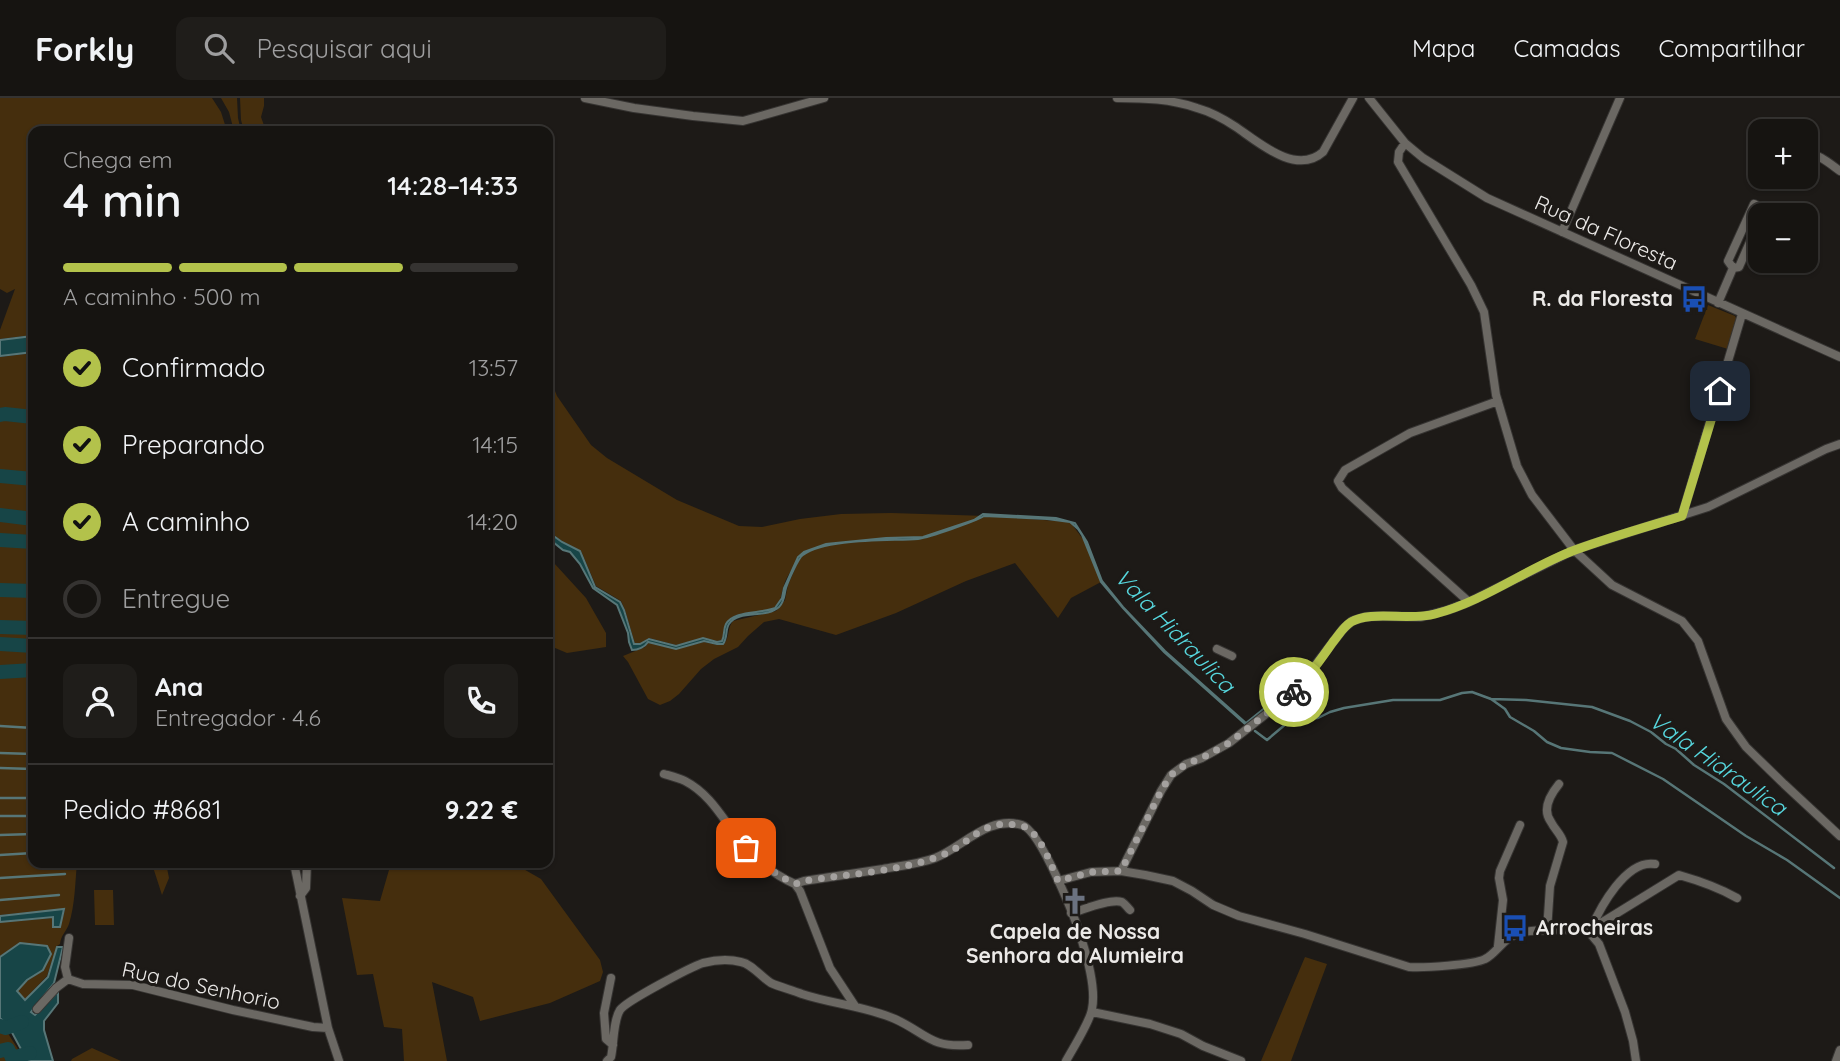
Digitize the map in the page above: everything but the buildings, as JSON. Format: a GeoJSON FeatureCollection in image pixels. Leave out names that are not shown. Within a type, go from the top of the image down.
{"type":"FeatureCollection","features":[{"type":"Feature","properties":{"kind":"street"},"geometry":{"type":"LineString","coordinates":[[585,98],[646,110],[743,121],[823,98]]}},
{"type":"Feature","properties":{"kind":"street"},"geometry":{"type":"LineString","coordinates":[[1116,98],[1174,101],[1200,109],[1219,117],[1278,154],[1304,160],[1316,158],[1323,152],[1353,98]]}},
{"type":"Feature","properties":{"kind":"street","name":"Rua da Floresta"},"geometry":{"type":"LineString","coordinates":[[1369,98],[1405,143],[1423,158],[1487,198],[1840,357]]}},
{"type":"Feature","properties":{"kind":"street"},"geometry":{"type":"LineString","coordinates":[[1562,232],[1620,98]]}},
{"type":"Feature","properties":{"kind":"street"},"geometry":{"type":"LineString","coordinates":[[1405,143],[1399,152],[1398,162],[1471,285],[1484,312],[1498,401],[1517,466],[1532,495],[1574,550],[1612,585],[1682,621],[1698,642],[1726,719],[1746,747],[1840,836]]}},
{"type":"Feature","properties":{"kind":"street"},"geometry":{"type":"LineString","coordinates":[[1818,156],[1840,170]]}},
{"type":"Feature","properties":{"kind":"street"},"geometry":{"type":"LineString","coordinates":[[1733,268],[1728,261],[1748,217]]}},
{"type":"Feature","properties":{"kind":"street"},"geometry":{"type":"LineString","coordinates":[[1733,268],[1739,267],[1748,247]]}},
{"type":"Feature","properties":{"kind":"street"},"geometry":{"type":"LineString","coordinates":[[1718,303],[1733,268]]}},
{"type":"Feature","properties":{"kind":"street"},"geometry":{"type":"LineString","coordinates":[[1682,516],[1742,314]]}},
{"type":"Feature","properties":{"kind":"street"},"geometry":{"type":"LineString","coordinates":[[1469,602],[1342,488],[1338,481],[1345,470],[1410,433],[1498,401]]}},
{"type":"Feature","properties":{"kind":"street"},"geometry":{"type":"LineString","coordinates":[[1121,871],[1171,775],[1186,764],[1229,743],[1288,697],[1352,621],[1377,616],[1421,617],[1448,610],[1574,550],[1708,508],[1840,444]]}},
{"type":"Feature","properties":{"kind":"street"},"geometry":{"type":"LineString","coordinates":[[1217,649],[1232,656]]}},
{"type":"Feature","properties":{"kind":"street"},"geometry":{"type":"LineString","coordinates":[[664,775],[684,780],[706,795],[746,848],[763,864],[795,884],[830,968],[855,1006]]}},
{"type":"Feature","properties":{"kind":"street"},"geometry":{"type":"LineString","coordinates":[[1547,931],[1550,886],[1563,842],[1547,813],[1549,802],[1559,784]]}},
{"type":"Feature","properties":{"kind":"street"},"geometry":{"type":"LineString","coordinates":[[795,884],[932,859],[951,851],[978,832],[998,824],[1023,825],[1033,834],[1048,856],[1082,942],[1094,994],[1092,1012],[1066,1061]]}},
{"type":"Feature","properties":{"kind":"street"},"geometry":{"type":"LineString","coordinates":[[1498,946],[1503,900],[1500,871],[1520,825]]}},
{"type":"Feature","properties":{"kind":"street"},"geometry":{"type":"LineString","coordinates":[[1589,932],[1601,906],[1617,884],[1648,862],[1655,864]]}},
{"type":"Feature","properties":{"kind":"street"},"geometry":{"type":"LineString","coordinates":[[294,868],[328,1028],[340,1061]]}},
{"type":"Feature","properties":{"kind":"street"},"geometry":{"type":"LineString","coordinates":[[300,896],[306,888],[307,868]]}},
{"type":"Feature","properties":{"kind":"street"},"geometry":{"type":"LineString","coordinates":[[1058,881],[1091,872],[1121,871],[1173,881],[1213,905],[1239,916],[1409,967],[1423,968],[1483,960],[1518,933],[1580,929],[1589,932],[1599,944],[1625,1012],[1636,1061]]}},
{"type":"Feature","properties":{"kind":"street"},"geometry":{"type":"LineString","coordinates":[[1589,932],[1679,875],[1705,882],[1737,898]]}},
{"type":"Feature","properties":{"kind":"street"},"geometry":{"type":"LineString","coordinates":[[1071,913],[1117,901],[1124,903],[1130,910]]}},
{"type":"Feature","properties":{"kind":"street"},"geometry":{"type":"LineString","coordinates":[[37,1009],[68,979],[65,967],[69,937]]}},
{"type":"Feature","properties":{"kind":"street"},"geometry":{"type":"LineString","coordinates":[[607,1061],[611,1058],[617,1017],[632,999],[702,963],[726,960],[744,962],[771,982],[804,994],[895,1019],[930,1040],[951,1046],[968,1045]]}},
{"type":"Feature","properties":{"kind":"street"},"geometry":{"type":"LineString","coordinates":[[611,978],[604,1013],[606,1039],[613,1045]]}},
{"type":"Feature","properties":{"kind":"street","name":"Rua do Senhorio"},"geometry":{"type":"LineString","coordinates":[[68,979],[83,984],[133,985],[247,1013],[328,1028]]}},
{"type":"Feature","properties":{"kind":"street"},"geometry":{"type":"LineString","coordinates":[[1092,1012],[1150,1024],[1181,1034],[1241,1061]]}},
{"type":"Feature","properties":{"kind":"street"},"geometry":{"type":"LineString","coordinates":[[1836,1061],[1840,1050]]}},
{"type":"Feature","properties":{"kind":"shaded area"},"geometry":{"type":"Polygon","coordinates":[[[0,98],[212,98],[225,126],[28,126],[28,336],[0,339],[0,330],[15,289],[7,293],[0,289],[0,98]]]}},
{"type":"Feature","properties":{"kind":"shaded area"},"geometry":{"type":"Polygon","coordinates":[[[221,98],[237,98],[240,126],[233,126],[221,98]]]}},
{"type":"Feature","properties":{"kind":"shaded area"},"geometry":{"type":"Polygon","coordinates":[[[240,98],[264,98],[261,117],[264,126],[243,126],[240,98]]]}},
{"type":"Feature","properties":{"kind":"shaded area"},"geometry":{"type":"Polygon","coordinates":[[[1708,305],[1735,316],[1737,320],[1728,349],[1695,339],[1708,305]]]}},
{"type":"Feature","properties":{"kind":"shaded area"},"geometry":{"type":"Polygon","coordinates":[[[28,354],[28,868],[77,868],[69,924],[57,946],[47,976],[25,999],[17,991],[44,970],[51,954],[47,946],[20,943],[0,956],[0,922],[52,918],[52,927],[60,927],[65,909],[0,915],[0,357],[28,354]]]}},
{"type":"Feature","properties":{"kind":"shaded area"},"geometry":{"type":"Polygon","coordinates":[[[553,386],[591,445],[607,458],[677,500],[739,526],[762,527],[841,514],[891,513],[1070,522],[1086,543],[1101,582],[1071,598],[1058,618],[1015,563],[836,635],[779,619],[764,622],[738,647],[714,659],[701,669],[679,694],[660,705],[648,699],[623,656],[645,647],[648,643],[676,649],[704,642],[724,644],[733,621],[776,611],[785,600],[798,562],[786,579],[776,606],[764,611],[736,615],[725,626],[722,640],[703,638],[676,645],[649,638],[635,644],[621,601],[596,586],[581,551],[553,535],[553,386]]]}},
{"type":"Feature","properties":{"kind":"shaded area"},"geometry":{"type":"Polygon","coordinates":[[[553,562],[586,598],[606,633],[606,647],[567,653],[553,647],[553,562]]]}},
{"type":"Feature","properties":{"kind":"shaded area"},"geometry":{"type":"Polygon","coordinates":[[[153,868],[167,868],[169,878],[162,895],[153,868]]]}},
{"type":"Feature","properties":{"kind":"shaded area"},"geometry":{"type":"Polygon","coordinates":[[[390,868],[522,868],[541,879],[600,960],[603,972],[600,981],[550,1003],[480,1021],[473,997],[432,982],[447,1061],[404,1061],[402,1029],[384,1027],[373,974],[357,975],[342,898],[380,901],[390,868]]]}},
{"type":"Feature","properties":{"kind":"shaded area"},"geometry":{"type":"Polygon","coordinates":[[[94,890],[113,890],[114,925],[95,925],[94,890]]]}},
{"type":"Feature","properties":{"kind":"shaded area"},"geometry":{"type":"Polygon","coordinates":[[[1305,957],[1327,964],[1291,1061],[1261,1061],[1305,957]]]}},
{"type":"Feature","properties":{"kind":"shaded area"},"geometry":{"type":"Polygon","coordinates":[[[0,1021],[18,1049],[10,1059],[18,1061],[0,1061],[0,1021]]]}},
{"type":"Feature","properties":{"kind":"shaded area"},"geometry":{"type":"Polygon","coordinates":[[[92,1048],[121,1061],[71,1061],[92,1048]]]}},
{"type":"Feature","properties":{"kind":"water"},"geometry":{"type":"Polygon","coordinates":[[[28,337],[28,353],[0,356],[0,340],[28,337]]]}},
{"type":"Feature","properties":{"kind":"water"},"geometry":{"type":"Polygon","coordinates":[[[983,514],[1056,518],[1075,523],[1087,542],[1102,581],[1123,607],[1165,651],[1246,723],[1277,698],[1246,725],[1164,652],[1123,608],[1101,582],[1082,535],[1070,522],[984,516],[952,529],[918,539],[842,543],[813,550],[803,555],[799,561],[783,600],[774,611],[733,619],[723,644],[704,641],[676,649],[648,642],[641,648],[632,650],[617,605],[593,588],[570,552],[553,542],[553,536],[580,551],[595,587],[620,602],[634,644],[649,639],[676,646],[703,638],[722,641],[726,624],[735,616],[775,608],[782,598],[784,588],[798,557],[804,552],[826,544],[886,538],[923,537],[974,520],[983,514]]]}},
{"type":"Feature","properties":{"kind":"water"},"geometry":{"type":"Polygon","coordinates":[[[64,909],[60,927],[53,927],[53,917],[0,922],[0,916],[64,909]]]}},
{"type":"Feature","properties":{"kind":"water"},"geometry":{"type":"Polygon","coordinates":[[[20,943],[47,946],[51,954],[43,970],[27,980],[17,991],[25,1000],[48,977],[57,947],[63,947],[54,983],[31,1012],[35,1015],[58,992],[58,1003],[44,1021],[53,1061],[24,1061],[12,1058],[22,1051],[9,1027],[0,1018],[0,957],[20,943]]]}},
{"type":"Feature","properties":{"kind":"waterway"},"geometry":{"type":"LineString","coordinates":[[0,415],[28,416]]}},
{"type":"Feature","properties":{"kind":"waterway"},"geometry":{"type":"LineString","coordinates":[[0,476],[28,479]]}},
{"type":"Feature","properties":{"kind":"waterway"},"geometry":{"type":"LineString","coordinates":[[0,515],[28,518]]}},
{"type":"Feature","properties":{"kind":"waterway"},"geometry":{"type":"LineString","coordinates":[[0,540],[28,542]]}},
{"type":"Feature","properties":{"kind":"waterway"},"geometry":{"type":"LineString","coordinates":[[0,590],[28,591]]}},
{"type":"Feature","properties":{"kind":"waterway"},"geometry":{"type":"LineString","coordinates":[[0,627],[28,628]]}},
{"type":"Feature","properties":{"kind":"waterway"},"geometry":{"type":"LineString","coordinates":[[0,644],[28,646]]}},
{"type":"Feature","properties":{"kind":"waterway"},"geometry":{"type":"LineString","coordinates":[[0,672],[28,670]]}},
{"type":"Feature","properties":{"kind":"waterway","name":"Vala Hidraulica"},"geometry":{"type":"LineString","coordinates":[[1255,731],[1267,740],[1293,718],[1318,718],[1344,708],[1393,700],[1440,700],[1472,692],[1491,699],[1592,707],[1651,732],[1834,868]]}},
{"type":"Feature","properties":{"kind":"waterway"},"geometry":{"type":"LineString","coordinates":[[1491,699],[1505,709],[1510,717],[1547,742],[1561,748],[1612,753],[1663,779],[1840,898]]}},
{"type":"Feature","properties":{"kind":"waterway"},"geometry":{"type":"LineString","coordinates":[[0,726],[28,728]]}},
{"type":"Feature","properties":{"kind":"waterway"},"geometry":{"type":"LineString","coordinates":[[0,753],[28,754]]}},
{"type":"Feature","properties":{"kind":"waterway"},"geometry":{"type":"LineString","coordinates":[[0,768],[28,769]]}},
{"type":"Feature","properties":{"kind":"waterway"},"geometry":{"type":"LineString","coordinates":[[0,798],[28,798]]}},
{"type":"Feature","properties":{"kind":"waterway"},"geometry":{"type":"LineString","coordinates":[[0,816],[28,816]]}},
{"type":"Feature","properties":{"kind":"waterway"},"geometry":{"type":"LineString","coordinates":[[0,835],[28,834]]}},
{"type":"Feature","properties":{"kind":"waterway"},"geometry":{"type":"LineString","coordinates":[[0,855],[28,853]]}},
{"type":"Feature","properties":{"kind":"waterway"},"geometry":{"type":"LineString","coordinates":[[0,878],[65,874]]}},
{"type":"Feature","properties":{"kind":"waterway"},"geometry":{"type":"LineString","coordinates":[[0,900],[59,895]]}},
{"type":"Feature","properties":{"kind":"waterway"},"geometry":{"type":"LineString","coordinates":[[0,1026],[6,1028],[22,1022]]}},
{"type":"Feature","properties":{"kind":"waterway"},"geometry":{"type":"LineString","coordinates":[[0,1051],[8,1049],[12,1058],[30,1053]]}},
{"type":"Feature","properties":{"kind":"way so far"},"geometry":{"type":"LineString","coordinates":[[746,848],[763,864],[795,884],[932,859],[951,851],[978,832],[998,824],[1023,825],[1033,834],[1048,856],[1058,881],[1091,872],[1121,871],[1171,775],[1186,764],[1229,743],[1294,692]]}},
{"type":"Feature","properties":{"kind":"place","name":"R. da Floresta"},"geometry":{"type":"Point","coordinates":[1694,299]}},
{"type":"Feature","properties":{"kind":"place","name":"Capela de Nossa Senhora da Alumieira"},"geometry":{"type":"Point","coordinates":[1075,901]}},
{"type":"Feature","properties":{"kind":"place","name":"Arrocheiras"},"geometry":{"type":"Point","coordinates":[1515,928]}},
{"type":"Feature","properties":{"kind":"route"},"geometry":{"type":"LineString","coordinates":[[1294,692],[1352,621],[1377,616],[1411,618],[1433,615],[1469,602],[1574,550],[1682,516],[1720,391]]}}]}
